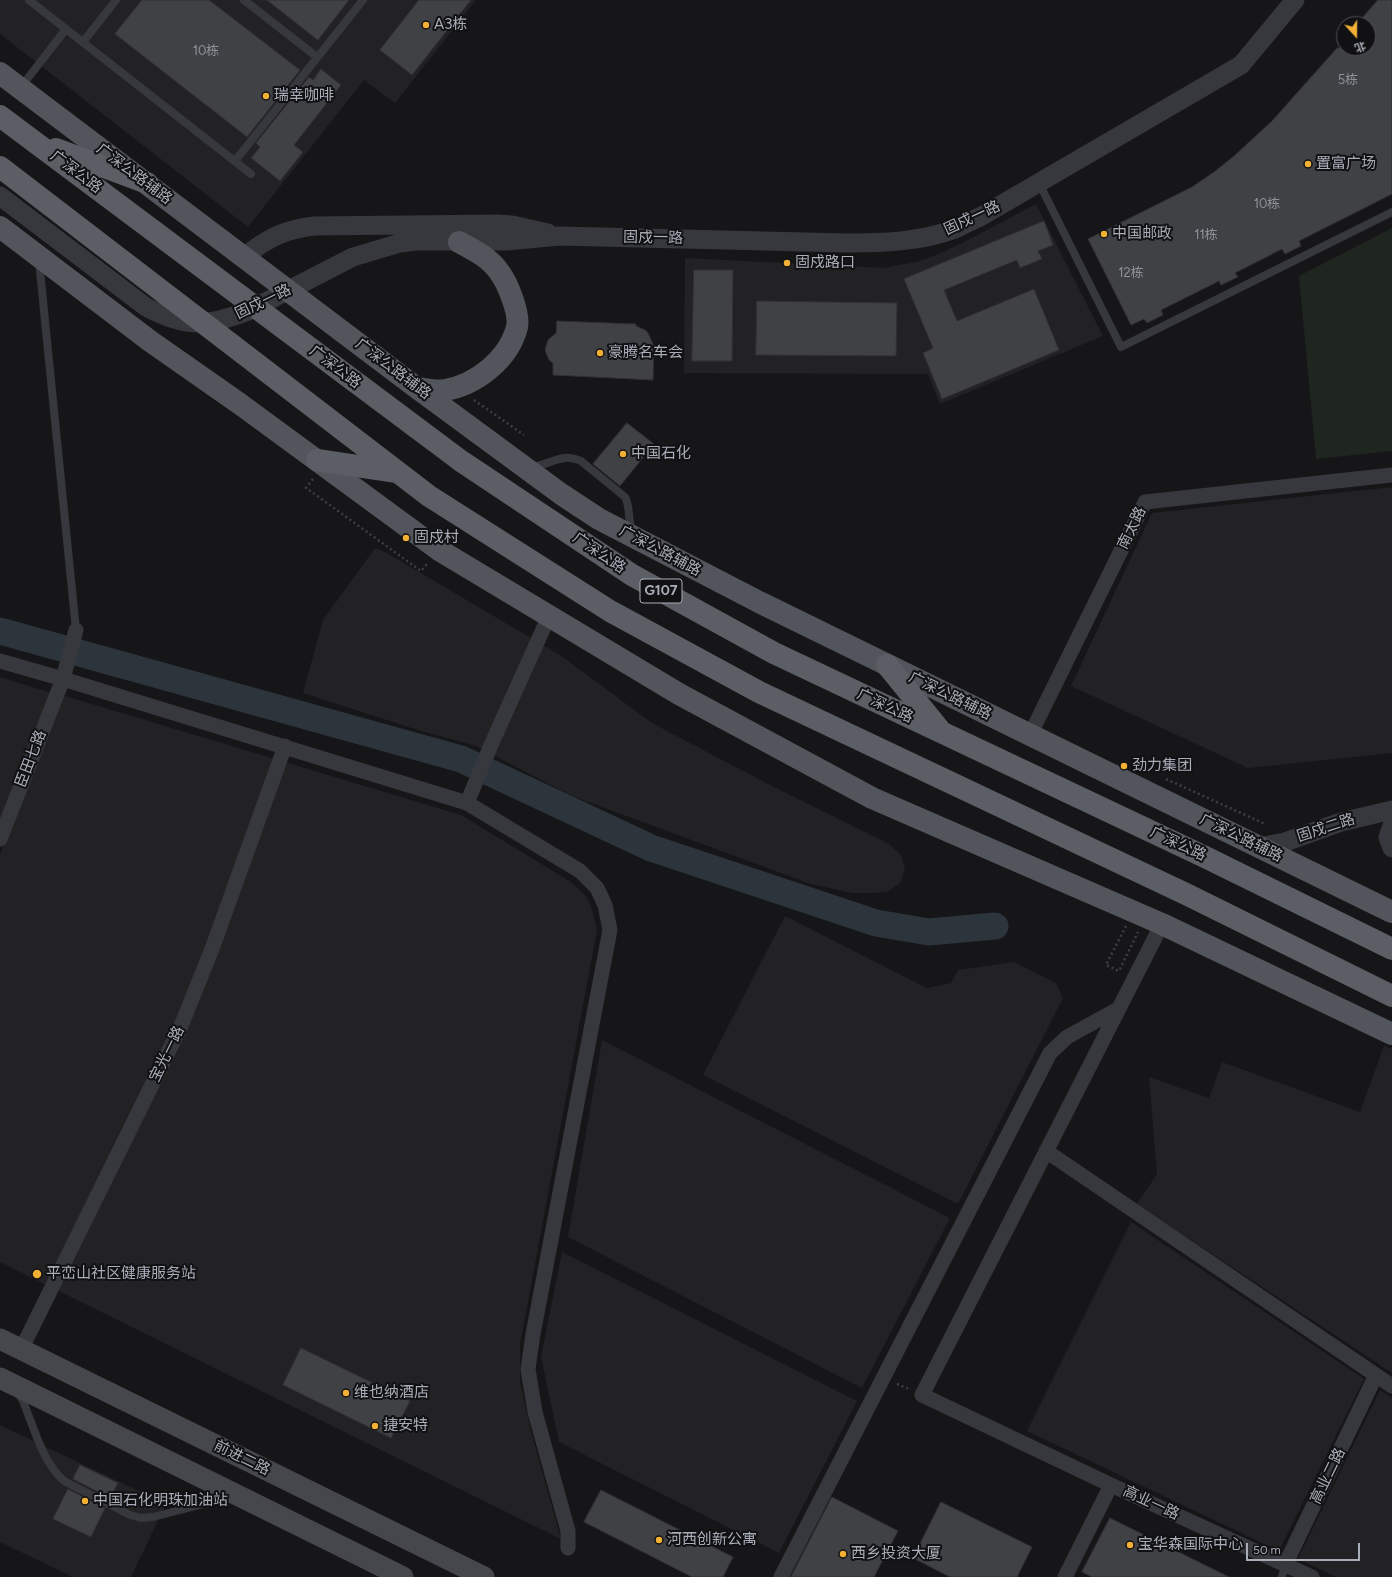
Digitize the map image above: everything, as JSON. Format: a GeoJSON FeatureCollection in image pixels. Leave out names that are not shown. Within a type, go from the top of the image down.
{"type":"FeatureCollection","features":[{"type":"Feature","properties":{"kind":"highway","name":"广深公路"},"geometry":{"type":"LineString","coordinates":[[0,116],[461,461],[625,570],[774,654],[1203,856],[1392,949]]}},
{"type":"Feature","properties":{"kind":"highway"},"geometry":{"type":"LineString","coordinates":[[34,140],[147,183]]}},
{"type":"Feature","properties":{"kind":"highway","name":"G107"},"geometry":{"type":"LineString","coordinates":[[0,167],[429,496],[610,611],[759,692],[1188,895],[1392,996]]}},
{"type":"Feature","properties":{"kind":"highway"},"geometry":{"type":"LineString","coordinates":[[316,468],[398,472]]}},
{"type":"Feature","properties":{"kind":"highway"},"geometry":{"type":"LineString","coordinates":[[887,666],[942,733]]}},
{"type":"Feature","properties":{"kind":"main road","name":"广深公路辅路"},"geometry":{"type":"LineString","coordinates":[[0,73],[417,388],[561,494],[599,518],[638,540],[758,602],[1392,912]]}},
{"type":"Feature","properties":{"kind":"main road"},"geometry":{"type":"LineString","coordinates":[[0,227],[150,341],[240,404],[316,468],[439,550],[679,694],[872,798],[1162,924],[1392,1034]]}},
{"type":"Feature","properties":{"kind":"main road"},"geometry":{"type":"LineString","coordinates":[[417,388],[444,391],[469,383],[491,367],[509,347],[517,326],[513,296],[500,272],[486,258],[459,242]]}},
{"type":"Feature","properties":{"kind":"main road","name":"前进二路"},"geometry":{"type":"LineString","coordinates":[[0,1340],[484,1577]]}},
{"type":"Feature","properties":{"kind":"main road"},"geometry":{"type":"LineString","coordinates":[[6,1381],[403,1577]]}},
{"type":"Feature","properties":{"kind":"street","name":"固戍一路"},"geometry":{"type":"LineString","coordinates":[[0,196],[146,307],[166,317],[186,323],[211,322],[242,313],[353,257],[384,246],[416,241],[507,242],[559,236],[846,243],[906,241],[930,236],[955,228],[980,217],[1241,65],[1294,0]]}},
{"type":"Feature","properties":{"kind":"street","name":"固戍一路"},"geometry":{"type":"LineString","coordinates":[[244,256],[274,236],[293,229],[315,226],[496,224],[526,227],[559,236]]}},
{"type":"Feature","properties":{"kind":"street","name":"南太路"},"geometry":{"type":"LineString","coordinates":[[1030,735],[1145,502],[1392,475]]}},
{"type":"Feature","properties":{"kind":"street"},"geometry":{"type":"LineString","coordinates":[[467,803],[491,745],[549,616]]}},
{"type":"Feature","properties":{"kind":"street","name":"臣田七路"},"geometry":{"type":"LineString","coordinates":[[0,839],[63,679],[76,630]]}},
{"type":"Feature","properties":{"kind":"street"},"geometry":{"type":"LineString","coordinates":[[0,661],[285,746],[467,803],[580,871],[597,888],[606,904],[610,930],[533,1334],[528,1368],[535,1412],[568,1530],[568,1548]]}},
{"type":"Feature","properties":{"kind":"street","name":"宝光一路"},"geometry":{"type":"LineString","coordinates":[[21,1350],[181,1026],[212,948],[285,746]]}},
{"type":"Feature","properties":{"kind":"street","name":"固戍二路"},"geometry":{"type":"LineString","coordinates":[[1259,847],[1285,842],[1341,822],[1392,810]]}},
{"type":"Feature","properties":{"kind":"street"},"geometry":{"type":"LineString","coordinates":[[1392,826],[1388,837],[1392,848]]}},
{"type":"Feature","properties":{"kind":"street"},"geometry":{"type":"LineString","coordinates":[[1111,1484],[922,1395],[1162,924]]}},
{"type":"Feature","properties":{"kind":"street"},"geometry":{"type":"LineString","coordinates":[[781,1577],[1050,1053],[1067,1037],[1118,1009]]}},
{"type":"Feature","properties":{"kind":"street"},"geometry":{"type":"LineString","coordinates":[[1046,1151],[1392,1386]]}},
{"type":"Feature","properties":{"kind":"street","name":"高业二路"},"geometry":{"type":"LineString","coordinates":[[1284,1571],[1376,1375]]}},
{"type":"Feature","properties":{"kind":"street","name":"高业一路"},"geometry":{"type":"LineString","coordinates":[[1065,1577],[1111,1484],[1284,1571],[1312,1577]]}},
{"type":"Feature","properties":{"kind":"lane"},"geometry":{"type":"LineString","coordinates":[[29,0],[251,174]]}},
{"type":"Feature","properties":{"kind":"lane"},"geometry":{"type":"LineString","coordinates":[[83,42],[116,0]]}},
{"type":"Feature","properties":{"kind":"lane"},"geometry":{"type":"LineString","coordinates":[[244,0],[317,57]]}},
{"type":"Feature","properties":{"kind":"lane"},"geometry":{"type":"LineString","coordinates":[[235,161],[363,0]]}},
{"type":"Feature","properties":{"kind":"lane"},"geometry":{"type":"LineString","coordinates":[[20,88],[66,29]]}},
{"type":"Feature","properties":{"kind":"lane"},"geometry":{"type":"LineString","coordinates":[[1039,182],[1121,347],[1392,212]]}},
{"type":"Feature","properties":{"kind":"lane"},"geometry":{"type":"LineString","coordinates":[[39,256],[76,630]]}},
{"type":"Feature","properties":{"kind":"lane"},"geometry":{"type":"LineString","coordinates":[[525,467],[551,462],[563,457],[575,458],[581,461],[625,496],[628,503],[632,530],[638,540]]}},
{"type":"Feature","properties":{"kind":"lane"},"geometry":{"type":"LineString","coordinates":[[6,1381],[24,1401],[47,1460],[57,1474],[64,1480],[130,1515],[141,1518],[153,1517],[221,1498],[238,1496]]}},
{"type":"Feature","properties":{"kind":"path"},"geometry":{"type":"LineString","coordinates":[[474,399],[524,435]]}},
{"type":"Feature","properties":{"kind":"path"},"geometry":{"type":"LineString","coordinates":[[316,468],[306,488],[421,571],[430,561]]}},
{"type":"Feature","properties":{"kind":"path"},"geometry":{"type":"LineString","coordinates":[[1166,779],[1265,824]]}},
{"type":"Feature","properties":{"kind":"path"},"geometry":{"type":"LineString","coordinates":[[1127,923],[1106,965],[1119,971],[1132,946]]}},
{"type":"Feature","properties":{"kind":"path"},"geometry":{"type":"LineString","coordinates":[[884,1377],[922,1395]]}},
{"type":"Feature","properties":{"kind":"shaded area"},"geometry":{"type":"Polygon","coordinates":[[[0,0],[476,0],[395,103],[364,80],[248,227],[0,34],[0,0]]]}},
{"type":"Feature","properties":{"kind":"shaded area"},"geometry":{"type":"Polygon","coordinates":[[[1036,204],[1103,336],[940,404],[928,374],[684,373],[685,258],[884,268],[920,261],[941,253],[1036,204]]]}},
{"type":"Feature","properties":{"kind":"shaded area"},"geometry":{"type":"Polygon","coordinates":[[[1392,228],[1392,451],[1316,459],[1299,276],[1392,228]]]}},
{"type":"Feature","properties":{"kind":"shaded area"},"geometry":{"type":"Polygon","coordinates":[[[1392,487],[1392,753],[1248,768],[1071,686],[1152,513],[1392,487]]]}},
{"type":"Feature","properties":{"kind":"shaded area"},"geometry":{"type":"Polygon","coordinates":[[[375,548],[385,552],[560,655],[652,723],[766,783],[889,844],[901,855],[905,869],[900,883],[887,892],[875,893],[852,893],[811,884],[572,796],[476,746],[418,730],[303,693],[323,620],[375,548]]]}},
{"type":"Feature","properties":{"kind":"shaded area"},"geometry":{"type":"Polygon","coordinates":[[[0,677],[52,693],[0,825],[0,677]]]}},
{"type":"Feature","properties":{"kind":"shaded area"},"geometry":{"type":"Polygon","coordinates":[[[62,695],[461,815],[571,882],[586,896],[592,909],[597,930],[520,1345],[520,1382],[530,1428],[561,1539],[0,1262],[0,855],[62,695]]]}},
{"type":"Feature","properties":{"kind":"shaded area"},"geometry":{"type":"Polygon","coordinates":[[[785,916],[927,988],[951,983],[958,970],[1014,962],[1056,983],[1063,998],[958,1204],[703,1075],[785,916]]]}},
{"type":"Feature","properties":{"kind":"shaded area"},"geometry":{"type":"Polygon","coordinates":[[[602,1040],[950,1218],[862,1388],[568,1237],[602,1040]]]}},
{"type":"Feature","properties":{"kind":"shaded area"},"geometry":{"type":"Polygon","coordinates":[[[1384,1046],[1392,1049],[1392,1373],[1137,1204],[1157,1174],[1149,1077],[1209,1098],[1222,1062],[1360,1112],[1384,1046]]]}},
{"type":"Feature","properties":{"kind":"shaded area"},"geometry":{"type":"Polygon","coordinates":[[[1131,1222],[1364,1379],[1279,1551],[1027,1431],[1131,1222]]]}},
{"type":"Feature","properties":{"kind":"shaded area"},"geometry":{"type":"Polygon","coordinates":[[[562,1252],[857,1401],[779,1553],[559,1442],[541,1357],[562,1252]]]}},
{"type":"Feature","properties":{"kind":"shaded area"},"geometry":{"type":"Polygon","coordinates":[[[1380,1390],[1392,1398],[1392,1577],[1336,1577],[1298,1559],[1380,1390]]]}},
{"type":"Feature","properties":{"kind":"shaded area"},"geometry":{"type":"Polygon","coordinates":[[[0,1425],[166,1504],[131,1577],[73,1577],[0,1542],[0,1425]]]}},
{"type":"Feature","properties":{"kind":"building"},"geometry":{"type":"Polygon","coordinates":[[[142,0],[209,0],[300,70],[247,137],[115,34],[142,0]]]}},
{"type":"Feature","properties":{"kind":"building"},"geometry":{"type":"Polygon","coordinates":[[[267,0],[349,0],[318,40],[267,0]]]}},
{"type":"Feature","properties":{"kind":"building","name":"A3栋"},"geometry":{"type":"Polygon","coordinates":[[[419,0],[471,0],[412,75],[380,50],[419,0]]]}},
{"type":"Feature","properties":{"kind":"building","name":"置富广场"},"geometry":{"type":"Polygon","coordinates":[[[1378,0],[1392,0],[1392,194],[1299,241],[1301,246],[1285,254],[1282,249],[1235,273],[1238,277],[1221,285],[1219,281],[1161,310],[1163,315],[1147,323],[1144,319],[1131,325],[1088,239],[1192,187],[1214,172],[1272,121],[1336,49],[1336,56],[1376,56],[1376,16],[1364,16],[1378,0]]]}},
{"type":"Feature","properties":{"kind":"building"},"geometry":{"type":"Polygon","coordinates":[[[321,69],[341,85],[294,145],[303,152],[280,181],[251,158],[260,147],[256,143],[309,77],[313,80],[321,69]]]}},
{"type":"Feature","properties":{"kind":"building"},"geometry":{"type":"Polygon","coordinates":[[[1044,221],[1053,245],[1038,251],[1042,259],[1020,268],[1017,260],[944,290],[957,321],[1034,289],[1059,350],[942,399],[923,353],[933,348],[904,279],[1044,221]]]}},
{"type":"Feature","properties":{"kind":"building"},"geometry":{"type":"Polygon","coordinates":[[[694,270],[733,270],[732,361],[692,361],[694,270]]]}},
{"type":"Feature","properties":{"kind":"building"},"geometry":{"type":"Polygon","coordinates":[[[757,301],[897,303],[896,356],[756,355],[757,301]]]}},
{"type":"Feature","properties":{"kind":"building","name":"豪腾名车会"},"geometry":{"type":"Polygon","coordinates":[[[557,321],[636,324],[636,326],[648,333],[654,346],[653,380],[553,375],[553,363],[549,360],[545,350],[548,340],[556,333],[557,321]]]}},
{"type":"Feature","properties":{"kind":"building","name":"中国石化"},"geometry":{"type":"Polygon","coordinates":[[[627,423],[654,444],[620,486],[593,464],[627,423]]]}},
{"type":"Feature","properties":{"kind":"building","name":"维也纳酒店"},"geometry":{"type":"Polygon","coordinates":[[[301,1348],[410,1401],[391,1438],[283,1385],[301,1348]]]}},
{"type":"Feature","properties":{"kind":"building"},"geometry":{"type":"Polygon","coordinates":[[[80,1465],[118,1483],[110,1498],[73,1479],[80,1465]]]}},
{"type":"Feature","properties":{"kind":"building"},"geometry":{"type":"Polygon","coordinates":[[[68,1489],[105,1508],[91,1537],[53,1519],[68,1489]]]}},
{"type":"Feature","properties":{"kind":"building","name":"河西创新公寓"},"geometry":{"type":"Polygon","coordinates":[[[601,1490],[733,1557],[723,1577],[692,1577],[584,1522],[601,1490]]]}},
{"type":"Feature","properties":{"kind":"building","name":"西乡投资大厦"},"geometry":{"type":"Polygon","coordinates":[[[832,1497],[898,1531],[874,1577],[791,1577],[832,1497]]]}},
{"type":"Feature","properties":{"kind":"building"},"geometry":{"type":"Polygon","coordinates":[[[941,1502],[1032,1547],[1017,1577],[950,1577],[913,1558],[941,1502]]]}},
{"type":"Feature","properties":{"kind":"building","name":"宝华森国际中心"},"geometry":{"type":"Polygon","coordinates":[[[1110,1518],[1229,1577],[1092,1577],[1082,1572],[1110,1518]]]}},
{"type":"Feature","properties":{"kind":"waterway"},"geometry":{"type":"LineString","coordinates":[[0,631],[461,759],[651,848],[876,923],[929,932],[995,926]]}},
{"type":"Feature","properties":{"kind":"place","name":"A3栋"},"geometry":{"type":"Point","coordinates":[426,25]}},
{"type":"Feature","properties":{"kind":"place","name":"瑞幸咖啡"},"geometry":{"type":"Point","coordinates":[266,96]}},
{"type":"Feature","properties":{"kind":"place","name":"置富广场"},"geometry":{"type":"Point","coordinates":[1308,164]}},
{"type":"Feature","properties":{"kind":"place","name":"中国邮政"},"geometry":{"type":"Point","coordinates":[1104,234]}},
{"type":"Feature","properties":{"kind":"place","name":"固戍路口"},"geometry":{"type":"Point","coordinates":[787,263]}},
{"type":"Feature","properties":{"kind":"place","name":"豪腾名车会"},"geometry":{"type":"Point","coordinates":[600,353]}},
{"type":"Feature","properties":{"kind":"place","name":"中国石化"},"geometry":{"type":"Point","coordinates":[623,454]}},
{"type":"Feature","properties":{"kind":"place","name":"固戍村"},"geometry":{"type":"Point","coordinates":[406,538]}},
{"type":"Feature","properties":{"kind":"place","name":"劲力集团"},"geometry":{"type":"Point","coordinates":[1124,766]}},
{"type":"Feature","properties":{"kind":"place","name":"平峦山社区健康服务站"},"geometry":{"type":"Point","coordinates":[37,1274]}},
{"type":"Feature","properties":{"kind":"place","name":"维也纳酒店"},"geometry":{"type":"Point","coordinates":[346,1393]}},
{"type":"Feature","properties":{"kind":"place","name":"捷安特"},"geometry":{"type":"Point","coordinates":[375,1426]}},
{"type":"Feature","properties":{"kind":"place","name":"中国石化明珠加油站"},"geometry":{"type":"Point","coordinates":[85,1501]}},
{"type":"Feature","properties":{"kind":"place","name":"河西创新公寓"},"geometry":{"type":"Point","coordinates":[659,1540]}},
{"type":"Feature","properties":{"kind":"place","name":"宝华森国际中心"},"geometry":{"type":"Point","coordinates":[1130,1545]}},
{"type":"Feature","properties":{"kind":"place","name":"西乡投资大厦"},"geometry":{"type":"Point","coordinates":[843,1554]}}]}
